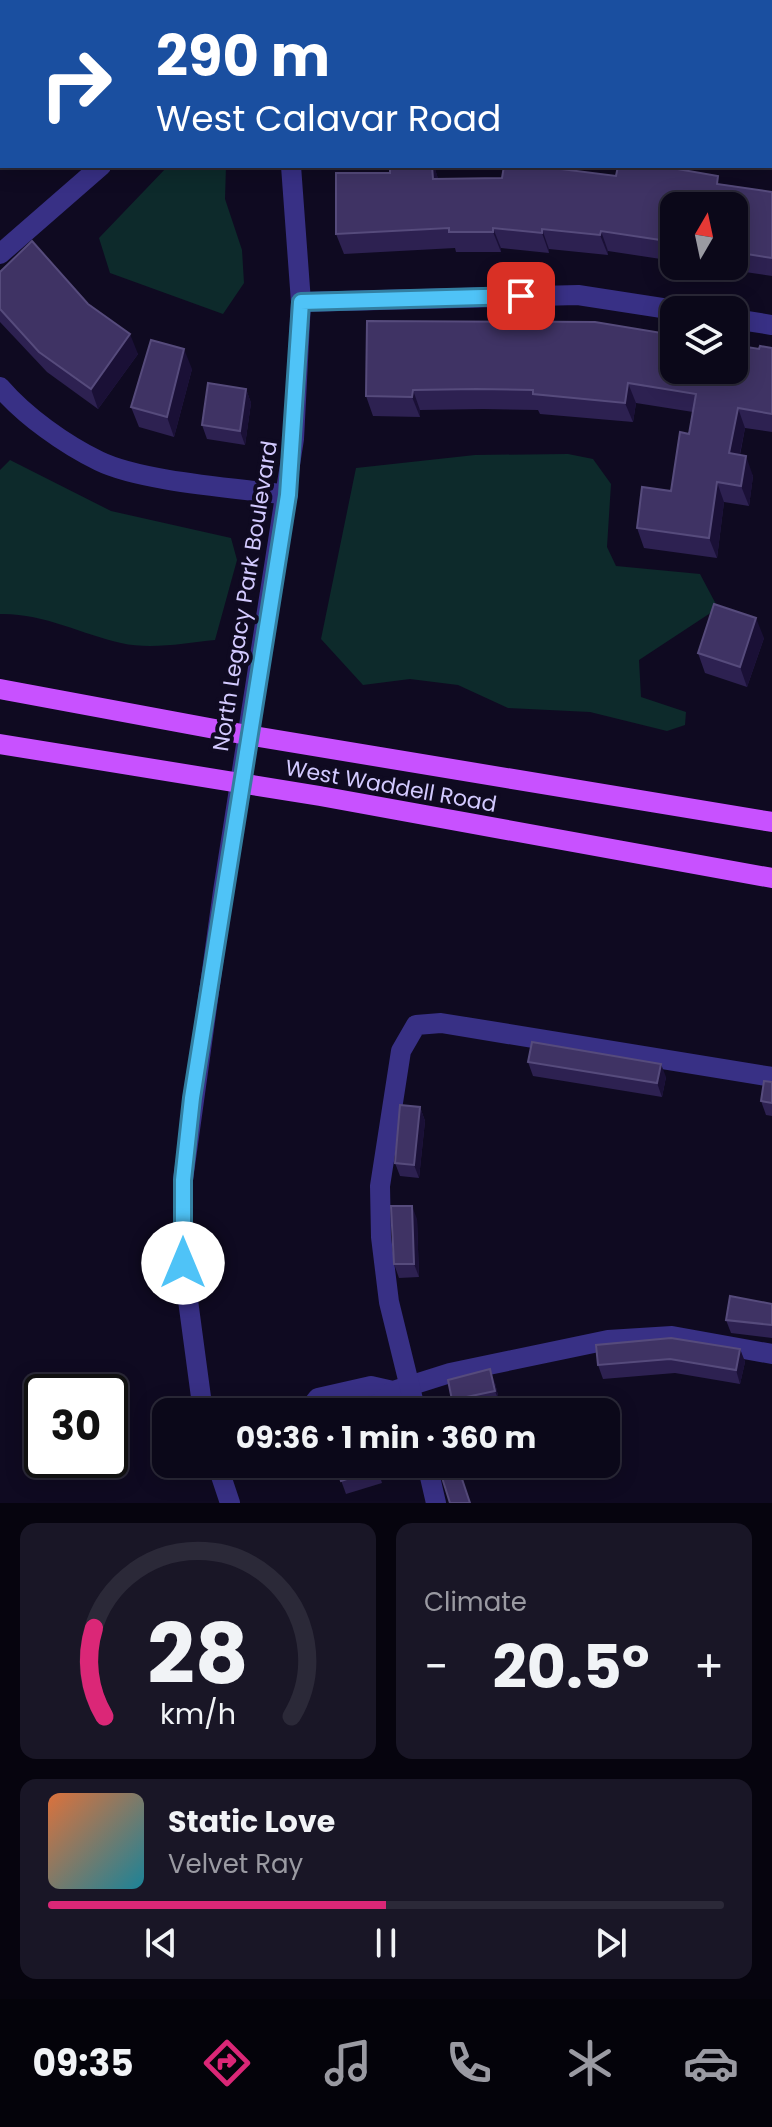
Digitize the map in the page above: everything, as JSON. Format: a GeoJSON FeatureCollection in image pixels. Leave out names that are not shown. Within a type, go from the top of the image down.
{"type":"FeatureCollection","features":[{"type":"Feature","properties":{"kind":"main road","name":"West Waddell Road"},"geometry":{"type":"LineString","coordinates":[[0,689],[247,735],[772,822]]}},
{"type":"Feature","properties":{"kind":"main road","name":"West Waddell Road"},"geometry":{"type":"LineString","coordinates":[[0,744],[320,796],[772,878]]}},
{"type":"Feature","properties":{"kind":"street"},"geometry":{"type":"LineString","coordinates":[[0,254],[99,168]]}},
{"type":"Feature","properties":{"kind":"street","name":"North Legacy Park Boulevard"},"geometry":{"type":"LineString","coordinates":[[201,1398],[183,1263],[183,1180],[247,735],[288,495],[301,302],[291,168]]}},
{"type":"Feature","properties":{"kind":"street"},"geometry":{"type":"LineString","coordinates":[[301,302],[578,295],[660,308]]}},
{"type":"Feature","properties":{"kind":"street"},"geometry":{"type":"LineString","coordinates":[[748,321],[772,325]]}},
{"type":"Feature","properties":{"kind":"street"},"geometry":{"type":"LineString","coordinates":[[0,387],[18,408],[100,462],[149,474],[288,495]]}},
{"type":"Feature","properties":{"kind":"street"},"geometry":{"type":"LineString","coordinates":[[407,1398],[401,1389],[389,1302],[381,1237],[380,1186],[401,1051],[416,1025],[441,1023],[772,1077]]}},
{"type":"Feature","properties":{"kind":"street"},"geometry":{"type":"LineString","coordinates":[[357,1398],[371,1386],[401,1389],[450,1373],[523,1356],[641,1336],[672,1336],[772,1354]]}},
{"type":"Feature","properties":{"kind":"street"},"geometry":{"type":"LineString","coordinates":[[222,1478],[230,1503]]}},
{"type":"Feature","properties":{"kind":"street"},"geometry":{"type":"LineString","coordinates":[[430,1478],[436,1503]]}},
{"type":"Feature","properties":{"kind":"green space"},"geometry":{"type":"Polygon","coordinates":[[[166,168],[226,168],[225,199],[242,250],[244,283],[223,314],[110,273],[99,238],[166,168]]]}},
{"type":"Feature","properties":{"kind":"green space"},"geometry":{"type":"Polygon","coordinates":[[[568,454],[593,459],[611,484],[607,547],[616,566],[700,574],[718,608],[639,660],[641,697],[686,712],[685,725],[667,731],[590,712],[508,708],[458,685],[410,679],[363,685],[321,639],[356,468],[475,455],[568,454]]]}},
{"type":"Feature","properties":{"kind":"green space"},"geometry":{"type":"Polygon","coordinates":[[[10,460],[111,511],[231,538],[237,560],[215,640],[132,645],[47,620],[0,614],[0,470],[10,460]]]}},
{"type":"Feature","properties":{"kind":"building"},"geometry":{"type":"Polygon","coordinates":[[[390,168],[432,168],[433,179],[502,178],[504,168],[553,168],[616,176],[618,168],[672,168],[718,176],[717,184],[772,192],[772,258],[748,254],[748,192],[660,192],[660,240],[601,231],[600,235],[493,228],[493,232],[449,232],[449,228],[336,234],[336,173],[390,173],[390,168]]]}},
{"type":"Feature","properties":{"kind":"building"},"geometry":{"type":"Polygon","coordinates":[[[32,241],[88,304],[130,334],[91,389],[39,352],[0,309],[0,272],[32,241]]]}},
{"type":"Feature","properties":{"kind":"building"},"geometry":{"type":"Polygon","coordinates":[[[367,321],[595,322],[660,333],[660,384],[748,384],[748,347],[772,348],[772,414],[738,408],[729,453],[746,456],[741,486],[717,482],[709,538],[637,528],[642,487],[671,491],[680,432],[689,434],[696,394],[628,383],[625,403],[533,394],[533,390],[413,390],[412,397],[366,396],[367,321]]]}},
{"type":"Feature","properties":{"kind":"building"},"geometry":{"type":"Polygon","coordinates":[[[151,340],[184,349],[167,417],[131,407],[151,340]]]}},
{"type":"Feature","properties":{"kind":"building"},"geometry":{"type":"Polygon","coordinates":[[[208,383],[246,389],[240,431],[202,425],[208,383]]]}},
{"type":"Feature","properties":{"kind":"building"},"geometry":{"type":"Polygon","coordinates":[[[714,604],[756,618],[740,667],[698,653],[714,604]]]}},
{"type":"Feature","properties":{"kind":"building"},"geometry":{"type":"Polygon","coordinates":[[[532,1042],[661,1064],[657,1083],[528,1062],[532,1042]]]}},
{"type":"Feature","properties":{"kind":"building"},"geometry":{"type":"Polygon","coordinates":[[[764,1081],[772,1082],[772,1103],[761,1101],[764,1081]]]}},
{"type":"Feature","properties":{"kind":"building"},"geometry":{"type":"Polygon","coordinates":[[[400,1105],[420,1107],[414,1165],[395,1163],[400,1105]]]}},
{"type":"Feature","properties":{"kind":"building"},"geometry":{"type":"Polygon","coordinates":[[[391,1206],[412,1206],[414,1264],[394,1264],[391,1206]]]}},
{"type":"Feature","properties":{"kind":"building"},"geometry":{"type":"Polygon","coordinates":[[[730,1296],[772,1304],[772,1325],[726,1320],[730,1296]]]}},
{"type":"Feature","properties":{"kind":"building"},"geometry":{"type":"Polygon","coordinates":[[[671,1338],[740,1349],[736,1370],[670,1359],[598,1365],[596,1345],[671,1338]]]}},
{"type":"Feature","properties":{"kind":"building"},"geometry":{"type":"Polygon","coordinates":[[[490,1369],[495,1391],[452,1398],[448,1380],[490,1369]]]}},
{"type":"Feature","properties":{"kind":"building"},"geometry":{"type":"Polygon","coordinates":[[[442,1478],[462,1478],[470,1503],[450,1503],[442,1478]]]}},
{"type":"Feature","properties":{"kind":"route"},"geometry":{"type":"LineString","coordinates":[[183,1263],[183,1180],[192,1098],[247,735],[288,495],[296,415],[301,302],[521,296]]}}]}
